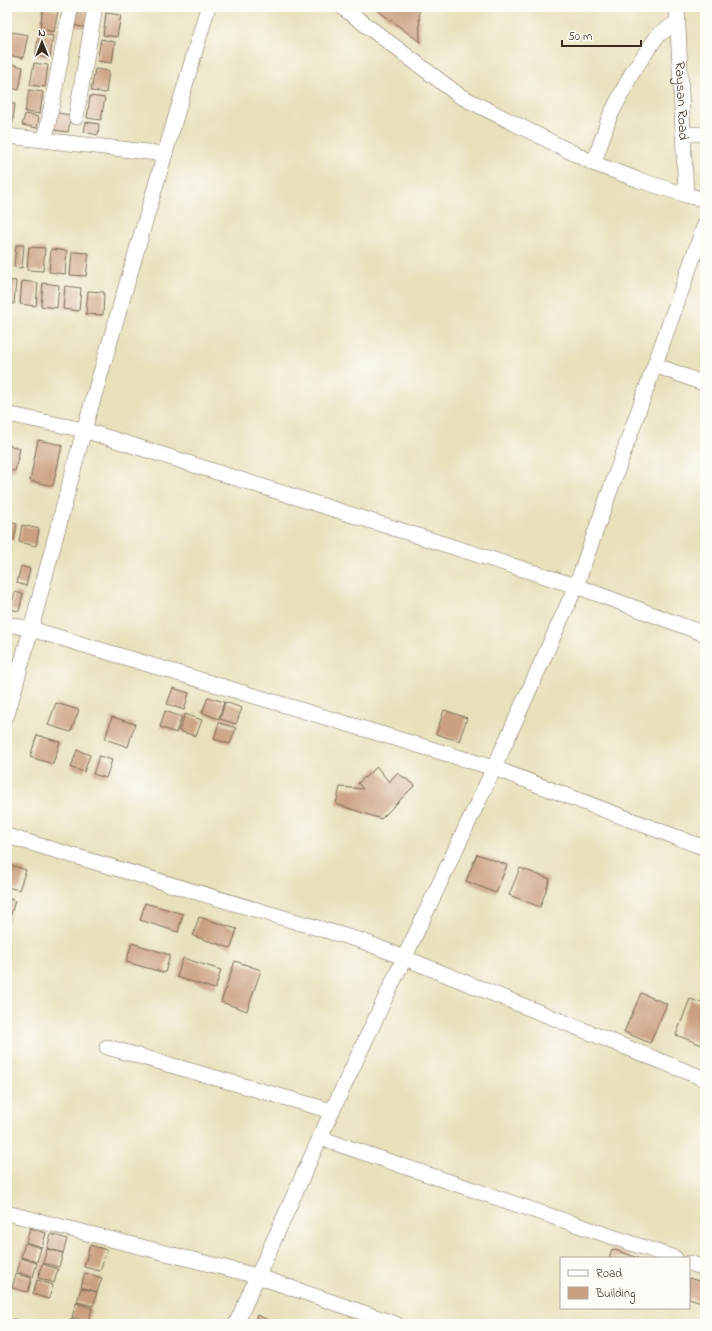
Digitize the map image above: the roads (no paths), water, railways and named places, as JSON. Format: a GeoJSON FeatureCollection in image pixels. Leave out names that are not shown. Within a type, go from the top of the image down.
{"type":"FeatureCollection","features":[{"type":"Feature","properties":{"kind":"street"},"geometry":{"type":"LineString","coordinates":[[7,715],[84,430],[208,7]]}},
{"type":"Feature","properties":{"kind":"street"},"geometry":{"type":"LineString","coordinates":[[342,7],[460,96],[594,163],[686,195],[705,200]]}},
{"type":"Feature","properties":{"kind":"street"},"geometry":{"type":"LineString","coordinates":[[46,140],[70,10]]}},
{"type":"Feature","properties":{"kind":"street"},"geometry":{"type":"LineString","coordinates":[[53,100],[77,111],[94,13]]}},
{"type":"Feature","properties":{"kind":"street"},"geometry":{"type":"LineString","coordinates":[[594,163],[609,118],[632,71],[658,35],[677,14]]}},
{"type":"Feature","properties":{"kind":"street","name":"Raysan Road"},"geometry":{"type":"LineString","coordinates":[[677,14],[686,195]]}},
{"type":"Feature","properties":{"kind":"street"},"geometry":{"type":"LineString","coordinates":[[65,39],[89,42]]}},
{"type":"Feature","properties":{"kind":"street"},"geometry":{"type":"LineString","coordinates":[[683,134],[705,134]]}},
{"type":"Feature","properties":{"kind":"street"},"geometry":{"type":"LineString","coordinates":[[7,136],[165,154]]}},
{"type":"Feature","properties":{"kind":"street"},"geometry":{"type":"LineString","coordinates":[[236,1324],[332,1111],[494,768],[576,586],[705,224]]}},
{"type":"Feature","properties":{"kind":"street"},"geometry":{"type":"LineString","coordinates":[[655,364],[705,384]]}},
{"type":"Feature","properties":{"kind":"street"},"geometry":{"type":"LineString","coordinates":[[7,414],[84,430],[576,586],[705,634]]}},
{"type":"Feature","properties":{"kind":"street"},"geometry":{"type":"LineString","coordinates":[[7,624],[494,768],[705,848]]}},
{"type":"Feature","properties":{"kind":"street"},"geometry":{"type":"LineString","coordinates":[[7,836],[364,942],[705,1079]]}},
{"type":"Feature","properties":{"kind":"street"},"geometry":{"type":"LineString","coordinates":[[107,1047],[332,1111]]}},
{"type":"Feature","properties":{"kind":"street"},"geometry":{"type":"LineString","coordinates":[[320,1138],[672,1257]]}},
{"type":"Feature","properties":{"kind":"street"},"geometry":{"type":"LineString","coordinates":[[7,1213],[257,1276],[396,1324]]}},
{"type":"Feature","properties":{"kind":"street"},"geometry":{"type":"LineString","coordinates":[[690,1263],[705,1268]]}}]}
